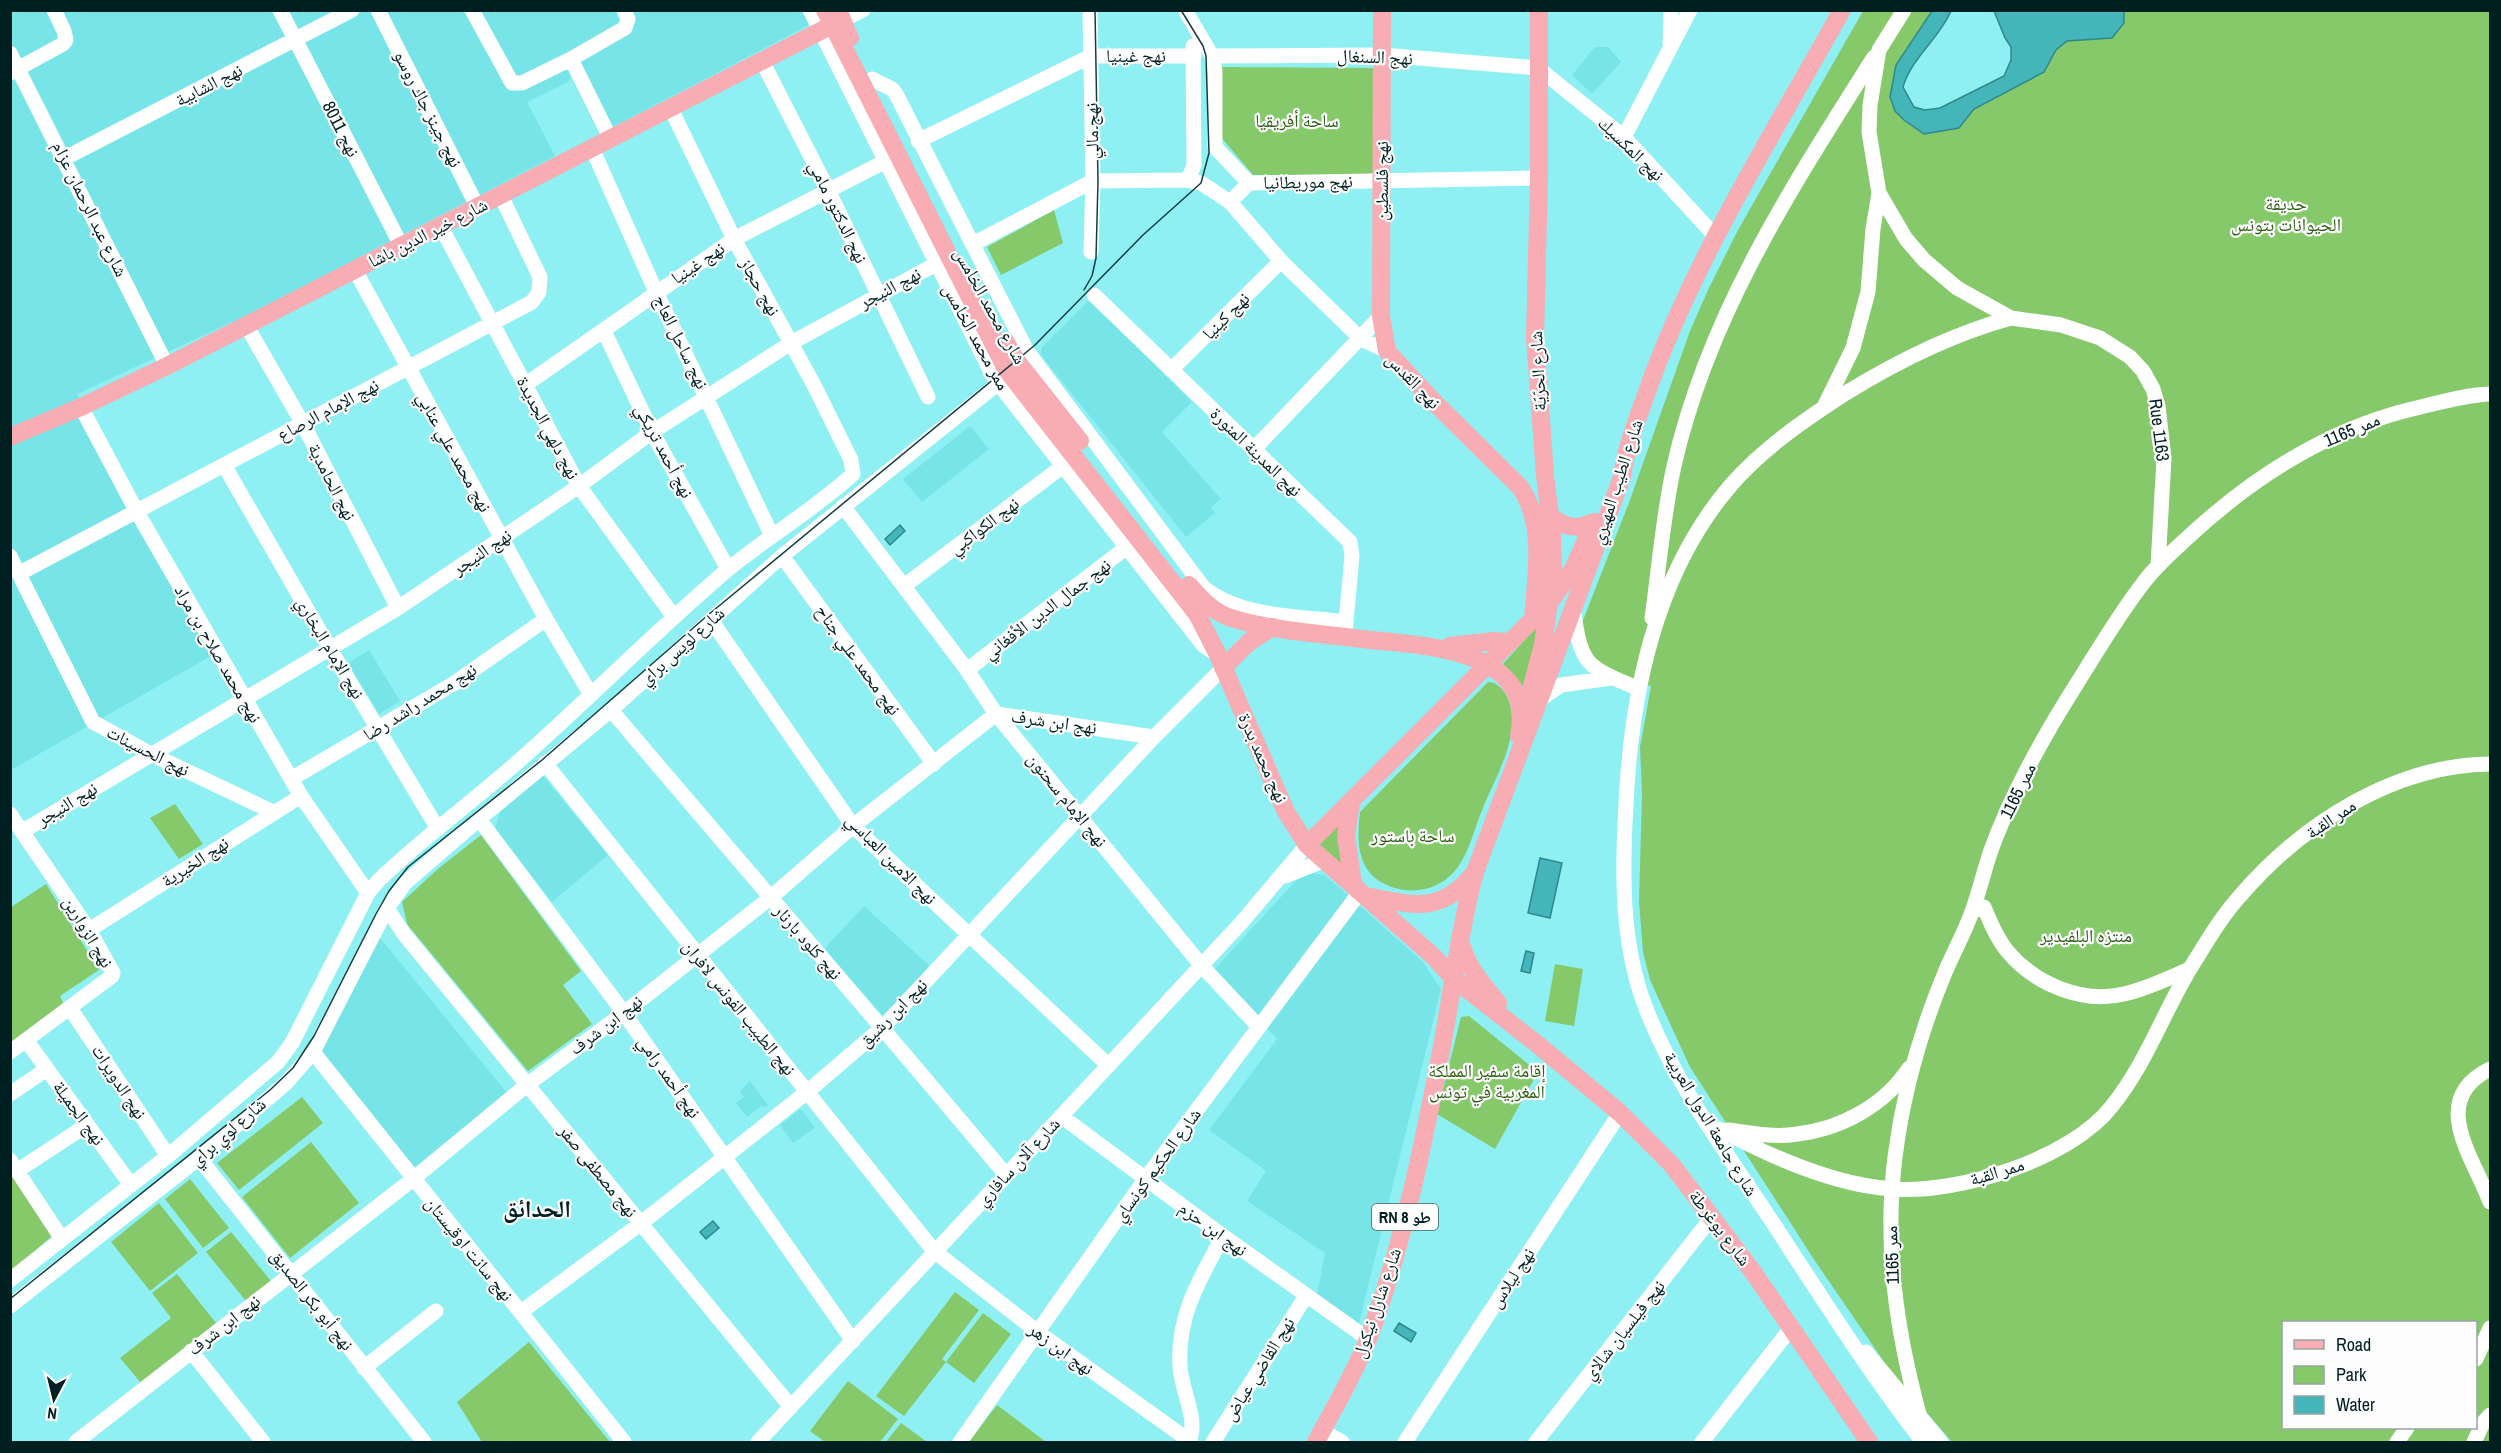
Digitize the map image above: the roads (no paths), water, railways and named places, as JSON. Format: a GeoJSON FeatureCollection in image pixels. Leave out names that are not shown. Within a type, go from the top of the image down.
{"type":"FeatureCollection","features":[{"type":"Feature","properties":{"kind":"main road","name":"نهج فلسطين"},"geometry":{"type":"LineString","coordinates":[[1383,10],[1381,316],[1387,351]]}},
{"type":"Feature","properties":{"kind":"main road","name":"شارع الحرّيّة"},"geometry":{"type":"LineString","coordinates":[[1521,728],[1543,645],[1553,576],[1535,338],[1539,178],[1539,10]]}},
{"type":"Feature","properties":{"kind":"main road","name":"شارع الطيب المهيري"},"geometry":{"type":"LineString","coordinates":[[1454,979],[1459,938],[1475,872],[1622,477],[1625,453],[1676,317],[1716,237],[1842,10]]}},
{"type":"Feature","properties":{"kind":"main road","name":"شارع خير الدين باشا"},"geometry":{"type":"LineString","coordinates":[[10,436],[81,407],[167,366],[611,140],[762,61],[840,17]]}},
{"type":"Feature","properties":{"kind":"main road","name":"شارع محمد الخامس"},"geometry":{"type":"LineString","coordinates":[[840,17],[1016,360],[1205,604],[1231,618],[1273,627],[1345,630],[1430,647]]}},
{"type":"Feature","properties":{"kind":"main road","name":"شارع محمد الخامس"},"geometry":{"type":"LineString","coordinates":[[840,17],[1004,378],[1197,614],[1220,662]]}},
{"type":"Feature","properties":{"kind":"main road","name":"نهج القدس"},"geometry":{"type":"LineString","coordinates":[[1387,351],[1434,402],[1521,487],[1533,510],[1536,523],[1533,619]]}},
{"type":"Feature","properties":{"kind":"main road"},"geometry":{"type":"LineString","coordinates":[[1307,846],[1550,602],[1573,569],[1594,522],[1611,474],[1625,453]]}},
{"type":"Feature","properties":{"kind":"main road"},"geometry":{"type":"LineString","coordinates":[[1521,487],[1532,486],[1545,475]]}},
{"type":"Feature","properties":{"kind":"main road"},"geometry":{"type":"LineString","coordinates":[[1549,513],[1565,525],[1585,526],[1594,522]]}},
{"type":"Feature","properties":{"kind":"main road"},"geometry":{"type":"LineString","coordinates":[[1220,662],[1273,627]]}},
{"type":"Feature","properties":{"kind":"main road"},"geometry":{"type":"LineString","coordinates":[[1430,647],[1493,641],[1508,642]]}},
{"type":"Feature","properties":{"kind":"main road"},"geometry":{"type":"LineString","coordinates":[[1430,647],[1469,656],[1486,664],[1505,678],[1516,690],[1521,704],[1521,728],[1512,770]]}},
{"type":"Feature","properties":{"kind":"main road","name":"نهج محمد بدرة"},"geometry":{"type":"LineString","coordinates":[[1220,662],[1286,812],[1307,846]]}},
{"type":"Feature","properties":{"kind":"main road"},"geometry":{"type":"LineString","coordinates":[[1351,802],[1346,836],[1359,890],[1404,904],[1427,905],[1444,899],[1464,886],[1475,872]]}},
{"type":"Feature","properties":{"kind":"main road","name":"شارع يوغرطة"},"geometry":{"type":"LineString","coordinates":[[1307,846],[1434,957],[1454,979],[1620,1113],[1672,1166],[1753,1272],[1869,1443]]}},
{"type":"Feature","properties":{"kind":"main road","name":"شارع يوغرطة"},"geometry":{"type":"LineString","coordinates":[[1459,938],[1466,962],[1474,974],[1537,1044]]}},
{"type":"Feature","properties":{"kind":"main road","name":"شارع شارل نيكول"},"geometry":{"type":"LineString","coordinates":[[1319,1437],[1368,1339],[1389,1277],[1414,1183],[1454,979]]}},
{"type":"Feature","properties":{"kind":"street"},"geometry":{"type":"LineString","coordinates":[[14,71],[63,44],[66,40],[54,10]]}},
{"type":"Feature","properties":{"kind":"street","name":"نهج 8011"},"geometry":{"type":"LineString","coordinates":[[280,10],[402,247]]}},
{"type":"Feature","properties":{"kind":"street","name":"نهج الشابية"},"geometry":{"type":"LineString","coordinates":[[65,158],[240,70],[352,10]]}},
{"type":"Feature","properties":{"kind":"street","name":"نهج جينز جاك روسو"},"geometry":{"type":"LineString","coordinates":[[378,10],[478,208]]}},
{"type":"Feature","properties":{"kind":"street"},"geometry":{"type":"LineString","coordinates":[[472,10],[512,83],[522,83],[571,59],[625,28],[628,19],[624,10]]}},
{"type":"Feature","properties":{"kind":"street","name":"ممر محمد الخامس"},"geometry":{"type":"LineString","coordinates":[[810,10],[840,17],[884,162],[936,264],[1004,378],[1063,466],[1204,646],[1220,662]]}},
{"type":"Feature","properties":{"kind":"street","name":"نهج مالي"},"geometry":{"type":"LineString","coordinates":[[1090,10],[1093,181],[1091,252]]}},
{"type":"Feature","properties":{"kind":"street"},"geometry":{"type":"LineString","coordinates":[[1670,46],[1671,10]]}},
{"type":"Feature","properties":{"kind":"street"},"geometry":{"type":"LineString","coordinates":[[1624,137],[1690,10]]}},
{"type":"Feature","properties":{"kind":"street"},"geometry":{"type":"LineString","coordinates":[[1649,642],[1675,465],[1691,406],[1712,347],[1748,269],[1791,189],[1904,10]]}},
{"type":"Feature","properties":{"kind":"street"},"geometry":{"type":"LineString","coordinates":[[1185,180],[1193,170],[1194,161],[1194,56],[1192,28],[1186,12]]}},
{"type":"Feature","properties":{"kind":"street"},"geometry":{"type":"LineString","coordinates":[[1186,12],[1212,56],[1215,71],[1215,147],[1249,183]]}},
{"type":"Feature","properties":{"kind":"street"},"geometry":{"type":"LineString","coordinates":[[1823,408],[1853,348],[1868,292],[1873,229],[1879,193],[1869,132],[1870,105],[1879,50]]}},
{"type":"Feature","properties":{"kind":"street","name":"شارع عبد الرحمان عزام"},"geometry":{"type":"LineString","coordinates":[[10,53],[14,71],[65,158],[167,366]]}},
{"type":"Feature","properties":{"kind":"street","name":"نهج السنغال"},"geometry":{"type":"LineString","coordinates":[[1212,56],[1383,55],[1538,68]]}},
{"type":"Feature","properties":{"kind":"street","name":"نهج غينيا"},"geometry":{"type":"LineString","coordinates":[[918,141],[1091,56],[1194,56]]}},
{"type":"Feature","properties":{"kind":"street"},"geometry":{"type":"LineString","coordinates":[[571,59],[611,140]]}},
{"type":"Feature","properties":{"kind":"street","name":"نهج الدكتور مامي"},"geometry":{"type":"LineString","coordinates":[[762,61],[828,190],[928,397]]}},
{"type":"Feature","properties":{"kind":"street","name":"نهج المكسيك"},"geometry":{"type":"LineString","coordinates":[[1538,68],[1624,137],[1716,237]]}},
{"type":"Feature","properties":{"kind":"street"},"geometry":{"type":"LineString","coordinates":[[872,79],[892,89],[896,94],[1027,351],[1203,587],[1231,604],[1345,630]]}},
{"type":"Feature","properties":{"kind":"street","name":"نهج حجاز"},"geometry":{"type":"LineString","coordinates":[[670,109],[734,239],[815,387],[851,465]]}},
{"type":"Feature","properties":{"kind":"street","name":"نهج ساحل العاج"},"geometry":{"type":"LineString","coordinates":[[592,148],[656,292],[772,536]]}},
{"type":"Feature","properties":{"kind":"street"},"geometry":{"type":"LineString","coordinates":[[1194,161],[1197,171],[1207,185]]}},
{"type":"Feature","properties":{"kind":"street","name":"نهج غينيا"},"geometry":{"type":"LineString","coordinates":[[525,385],[734,239],[884,162]]}},
{"type":"Feature","properties":{"kind":"street","name":"نهج موريطانيا"},"geometry":{"type":"LineString","coordinates":[[1230,202],[1249,183],[1539,178]]}},
{"type":"Feature","properties":{"kind":"street"},"geometry":{"type":"LineString","coordinates":[[973,244],[1093,181],[1185,180],[1207,185]]}},
{"type":"Feature","properties":{"kind":"street","name":"نهج القدس"},"geometry":{"type":"LineString","coordinates":[[1207,185],[1230,202],[1281,261],[1361,339],[1387,351]]}},
{"type":"Feature","properties":{"kind":"street"},"geometry":{"type":"LineString","coordinates":[[1879,193],[1906,238],[1940,275],[1957,288],[2011,318]]}},
{"type":"Feature","properties":{"kind":"street","name":"نهج الإمام الرصاع"},"geometry":{"type":"LineString","coordinates":[[20,573],[532,302],[539,292],[540,277],[501,196]]}},
{"type":"Feature","properties":{"kind":"street","name":"نهج دلهي الجديدة"},"geometry":{"type":"LineString","coordinates":[[441,227],[579,486],[674,617]]}},
{"type":"Feature","properties":{"kind":"street","name":"نهج كينيا"},"geometry":{"type":"LineString","coordinates":[[1171,370],[1281,261]]}},
{"type":"Feature","properties":{"kind":"street","name":"نهج النيجر"},"geometry":{"type":"LineString","coordinates":[[23,831],[398,608],[579,486],[652,432],[791,343],[936,264]]}},
{"type":"Feature","properties":{"kind":"street","name":"نهج محمد علي عنابي"},"geometry":{"type":"LineString","coordinates":[[356,270],[407,368],[546,619],[591,695]]}},
{"type":"Feature","properties":{"kind":"street","name":"نهج المدينة المنورة"},"geometry":{"type":"LineString","coordinates":[[1094,295],[1350,542],[1352,556],[1345,630]]}},
{"type":"Feature","properties":{"kind":"street"},"geometry":{"type":"LineString","coordinates":[[1253,450],[1381,316]]}},
{"type":"Feature","properties":{"kind":"street"},"geometry":{"type":"LineString","coordinates":[[1649,642],[1678,570],[1698,532],[1732,484],[1756,460],[1823,408],[1923,351],[1959,334],[2011,318]]}},
{"type":"Feature","properties":{"kind":"street","name":"Rue 1163"},"geometry":{"type":"LineString","coordinates":[[2011,318],[2081,330],[2118,349],[2143,371],[2153,389],[2158,406],[2164,458],[2158,566]]}},
{"type":"Feature","properties":{"kind":"street","name":"نهج الحامدية"},"geometry":{"type":"LineString","coordinates":[[246,325],[303,424],[398,608]]}},
{"type":"Feature","properties":{"kind":"street","name":"نهج أحمد تريكي"},"geometry":{"type":"LineString","coordinates":[[604,331],[652,432],[728,569]]}},
{"type":"Feature","properties":{"kind":"street","name":"شارع لويس براي"},"geometry":{"type":"LineString","coordinates":[[387,908],[405,883],[545,763],[611,710],[782,556],[1004,378]]}},
{"type":"Feature","properties":{"kind":"street","name":"ممر 1165"},"geometry":{"type":"LineString","coordinates":[[1919,1414],[1900,1334],[1894,1295],[1890,1234],[1895,1155],[1914,1060],[1943,975],[1972,911],[1991,852],[2008,810],[2052,723],[2114,623],[2158,566],[2225,504],[2294,457],[2347,430],[2379,418],[2490,394]]}},
{"type":"Feature","properties":{"kind":"street","name":"نهج محمد صلاح بن مراد"},"geometry":{"type":"LineString","coordinates":[[81,407],[137,512],[301,796],[368,893]]}},
{"type":"Feature","properties":{"kind":"street","name":"نهج الإمام البخاري"},"geometry":{"type":"LineString","coordinates":[[224,465],[330,649],[438,829]]}},
{"type":"Feature","properties":{"kind":"street","name":"شارع لويس براي"},"geometry":{"type":"LineString","coordinates":[[368,893],[392,868],[531,751],[728,569],[848,480],[853,474],[851,465]]}},
{"type":"Feature","properties":{"kind":"street","name":"نهج الكواكبي"},"geometry":{"type":"LineString","coordinates":[[904,586],[1063,466]]}},
{"type":"Feature","properties":{"kind":"street","name":"نهج الإمام سحنون"},"geometry":{"type":"LineString","coordinates":[[843,506],[967,670],[996,714],[1201,965],[1259,1027]]}},
{"type":"Feature","properties":{"kind":"street","name":"نهج جمال الدين الأفغاني"},"geometry":{"type":"LineString","coordinates":[[967,670],[1127,547]]}},
{"type":"Feature","properties":{"kind":"street","name":"نهج الحسينات"},"geometry":{"type":"LineString","coordinates":[[10,556],[91,719],[151,754],[273,812]]}},
{"type":"Feature","properties":{"kind":"street","name":"نهج محمد علي جناح"},"geometry":{"type":"LineString","coordinates":[[782,556],[934,764]]}},
{"type":"Feature","properties":{"kind":"street"},"geometry":{"type":"LineString","coordinates":[[1573,606],[1581,651],[1595,668],[1611,678],[1639,689]]}},
{"type":"Feature","properties":{"kind":"street","name":"نهج محمد راشد رضا"},"geometry":{"type":"LineString","coordinates":[[291,779],[453,684],[546,619]]}},
{"type":"Feature","properties":{"kind":"street","name":"نهج الامين العباسي"},"geometry":{"type":"LineString","coordinates":[[711,620],[853,826],[1108,1065]]}},
{"type":"Feature","properties":{"kind":"street","name":"شارع جامعة الدول العربية"},"geometry":{"type":"LineString","coordinates":[[1649,642],[1629,749],[1624,860],[1627,933],[1633,968],[1645,1005],[1670,1060],[1878,1385],[1923,1443]]}},
{"type":"Feature","properties":{"kind":"street","name":"نهج ابن رشيق"},"geometry":{"type":"LineString","coordinates":[[521,1312],[640,1224],[807,1092],[883,1027],[1154,737],[1220,662]]}},
{"type":"Feature","properties":{"kind":"street"},"geometry":{"type":"LineString","coordinates":[[1539,700],[1561,685],[1611,678]]}},
{"type":"Feature","properties":{"kind":"street","name":"نهج كلود بارنار"},"geometry":{"type":"LineString","coordinates":[[611,710],[883,1027],[1006,1175]]}},
{"type":"Feature","properties":{"kind":"street","name":"نهج ابن شرف"},"geometry":{"type":"LineString","coordinates":[[76,1443],[91,1438],[190,1352],[413,1179],[528,1084],[624,1013],[770,898],[853,826],[996,714],[1154,737]]}},
{"type":"Feature","properties":{"kind":"street","name":"نهج الطبيب الفونس لافران"},"geometry":{"type":"LineString","coordinates":[[545,763],[934,1251]]}},
{"type":"Feature","properties":{"kind":"street","name":"ممر القبة"},"geometry":{"type":"LineString","coordinates":[[1714,1126],[1758,1149],[1820,1173],[1892,1190],[1946,1186],[1995,1174],[2048,1154],[2087,1130],[2112,1106],[2135,1073],[2190,969],[2221,920],[2240,896],[2279,857],[2320,825],[2365,797],[2398,782],[2450,767],[2490,764]]}},
{"type":"Feature","properties":{"kind":"street","name":"نهج الخيرية"},"geometry":{"type":"LineString","coordinates":[[89,930],[301,796]]}},
{"type":"Feature","properties":{"kind":"street","name":"نهج الزوارين"},"geometry":{"type":"LineString","coordinates":[[10,814],[89,930],[113,973],[10,1052]]}},
{"type":"Feature","properties":{"kind":"street","name":"نهج أحمد رامي"},"geometry":{"type":"LineString","coordinates":[[479,819],[624,1013],[853,1341]]}},
{"type":"Feature","properties":{"kind":"street","name":"شارع آلان سافاري"},"geometry":{"type":"LineString","coordinates":[[758,1443],[1201,965],[1307,846]]}},
{"type":"Feature","properties":{"kind":"street"},"geometry":{"type":"LineString","coordinates":[[1277,881],[1296,870],[1325,860]]}},
{"type":"Feature","properties":{"kind":"street","name":"شارع الحكيم كونساي"},"geometry":{"type":"LineString","coordinates":[[960,1443],[1146,1178],[1359,890]]}},
{"type":"Feature","properties":{"kind":"street","name":"شارع لوي براي"},"geometry":{"type":"LineString","coordinates":[[10,1280],[168,1156],[266,1074],[286,1053],[368,893]]}},
{"type":"Feature","properties":{"kind":"street"},"geometry":{"type":"LineString","coordinates":[[1972,911],[1984,907],[1995,933],[2020,965],[2039,978],[2066,990],[2088,996],[2107,997],[2125,994],[2190,969]]}},
{"type":"Feature","properties":{"kind":"street","name":"شارع لوي براي"},"geometry":{"type":"LineString","coordinates":[[10,1306],[199,1158],[285,1083],[314,1053],[387,908]]}},
{"type":"Feature","properties":{"kind":"street","name":"نهج مصطفى صفر"},"geometry":{"type":"LineString","coordinates":[[387,908],[404,934],[791,1407]]}},
{"type":"Feature","properties":{"kind":"street","name":"نهج الدويرات"},"geometry":{"type":"LineString","coordinates":[[70,1008],[168,1156]]}},
{"type":"Feature","properties":{"kind":"street","name":"نهج الجميلة"},"geometry":{"type":"LineString","coordinates":[[26,1040],[131,1185]]}},
{"type":"Feature","properties":{"kind":"street","name":"نهج سانت اوقيستان"},"geometry":{"type":"LineString","coordinates":[[314,1053],[624,1443]]}},
{"type":"Feature","properties":{"kind":"street"},"geometry":{"type":"LineString","coordinates":[[1714,1126],[1778,1135],[1796,1135],[1836,1125],[1882,1099],[1899,1082],[1914,1060]]}},
{"type":"Feature","properties":{"kind":"street"},"geometry":{"type":"LineString","coordinates":[[10,1094],[47,1069]]}},
{"type":"Feature","properties":{"kind":"street"},"geometry":{"type":"LineString","coordinates":[[2490,1069],[2469,1084],[2461,1095],[2458,1115],[2466,1148],[2490,1202]]}},
{"type":"Feature","properties":{"kind":"street","name":"نهج ليلاس"},"geometry":{"type":"LineString","coordinates":[[1405,1443],[1620,1113]]}},
{"type":"Feature","properties":{"kind":"street","name":"نهج ابن حزم"},"geometry":{"type":"LineString","coordinates":[[1061,1116],[1223,1236],[1368,1339]]}},
{"type":"Feature","properties":{"kind":"street"},"geometry":{"type":"LineString","coordinates":[[62,1239],[14,1166],[87,1125]]}},
{"type":"Feature","properties":{"kind":"street","name":"نهج أبو بكر الصديق"},"geometry":{"type":"LineString","coordinates":[[199,1158],[424,1443]]}},
{"type":"Feature","properties":{"kind":"street","name":"نهج فيلسيان شالاي"},"geometry":{"type":"LineString","coordinates":[[1536,1443],[1712,1217]]}},
{"type":"Feature","properties":{"kind":"street"},"geometry":{"type":"LineString","coordinates":[[1190,1442],[1193,1431],[1192,1420],[1180,1368],[1183,1326],[1189,1301],[1223,1236]]}},
{"type":"Feature","properties":{"kind":"street","name":"نهج ابن زهر"},"geometry":{"type":"LineString","coordinates":[[934,1251],[1039,1333],[1190,1442]]}},
{"type":"Feature","properties":{"kind":"street","name":"نهج القاضي عياض"},"geometry":{"type":"LineString","coordinates":[[1213,1443],[1306,1296]]}},
{"type":"Feature","properties":{"kind":"street"},"geometry":{"type":"LineString","coordinates":[[364,1368],[436,1311]]}},
{"type":"Feature","properties":{"kind":"street","name":"شارع جامعة الدول العربية"},"geometry":{"type":"LineString","coordinates":[[1837,1320],[1919,1414],[1941,1443]]}},
{"type":"Feature","properties":{"kind":"street"},"geometry":{"type":"LineString","coordinates":[[1702,1443],[1791,1328]]}},
{"type":"Feature","properties":{"kind":"street"},"geometry":{"type":"LineString","coordinates":[[2477,1355],[2490,1328]]}},
{"type":"Feature","properties":{"kind":"street"},"geometry":{"type":"LineString","coordinates":[[190,1352],[263,1443]]}},
{"type":"Feature","properties":{"kind":"street"},"geometry":{"type":"LineString","coordinates":[[2474,1443],[2483,1423],[2490,1415]]}},
{"type":"Feature","properties":{"kind":"street"},"geometry":{"type":"LineString","coordinates":[[2397,1443],[2406,1429]]}},
{"type":"Feature","properties":{"kind":"street"},"geometry":{"type":"LineString","coordinates":[[1319,1437],[1342,1443]]}},
{"type":"Feature","properties":{"kind":"water"},"geometry":{"type":"Polygon","coordinates":[[[1932,11],[1951,11],[1913,66],[1903,87],[1914,107],[1925,110],[1940,108],[2004,76],[2011,60],[2011,47],[1994,11],[2124,11],[2124,23],[2112,38],[2067,41],[2056,50],[2044,72],[1974,109],[1959,128],[1924,134],[1895,111],[1890,97],[1896,65],[1932,11]]]}},
{"type":"Feature","properties":{"kind":"water"},"geometry":{"type":"Polygon","coordinates":[[[900,525],[905,531],[890,545],[885,539],[900,525]]]}},
{"type":"Feature","properties":{"kind":"water"},"geometry":{"type":"Polygon","coordinates":[[[1540,858],[1562,863],[1550,918],[1528,913],[1540,858]]]}},
{"type":"Feature","properties":{"kind":"water"},"geometry":{"type":"Polygon","coordinates":[[[1526,951],[1534,953],[1530,973],[1521,971],[1526,951]]]}},
{"type":"Feature","properties":{"kind":"water"},"geometry":{"type":"Polygon","coordinates":[[[713,1221],[719,1228],[706,1239],[700,1232],[713,1221]]]}},
{"type":"Feature","properties":{"kind":"water"},"geometry":{"type":"Polygon","coordinates":[[[1399,1323],[1416,1333],[1411,1342],[1394,1331],[1399,1323]]]}},
{"type":"Feature","properties":{"kind":"tram line"},"geometry":{"type":"LineString","coordinates":[[1084,290],[1092,276],[1096,258],[1098,181],[1095,10]]}},
{"type":"Feature","properties":{"kind":"tram line"},"geometry":{"type":"LineString","coordinates":[[10,1299],[270,1090],[293,1068],[314,1036],[389,891],[408,867],[542,760],[708,615],[1035,345],[1143,235],[1201,183],[1209,153],[1206,56],[1203,46],[1181,10]]}},
{"type":"Feature","properties":{"kind":"district","name":"الحدائق"},"geometry":{"type":"Point","coordinates":[537,1209]}},
{"type":"Feature","properties":{"kind":"park label","name":"ساحة أفريقيا"},"geometry":{"type":"Point","coordinates":[1297,121]}},
{"type":"Feature","properties":{"kind":"park label","name":"حديقة الحيوانات بتونس"},"geometry":{"type":"Point","coordinates":[2286,214]}},
{"type":"Feature","properties":{"kind":"park label","name":"ساحة باستور"},"geometry":{"type":"Point","coordinates":[1413,836]}},
{"type":"Feature","properties":{"kind":"park label","name":"منتزه البلفيدير"},"geometry":{"type":"Point","coordinates":[2086,936]}},
{"type":"Feature","properties":{"kind":"park label","name":"إقامة سفير المملكة المغربية في تونس"},"geometry":{"type":"Point","coordinates":[1487,1081]}}]}
